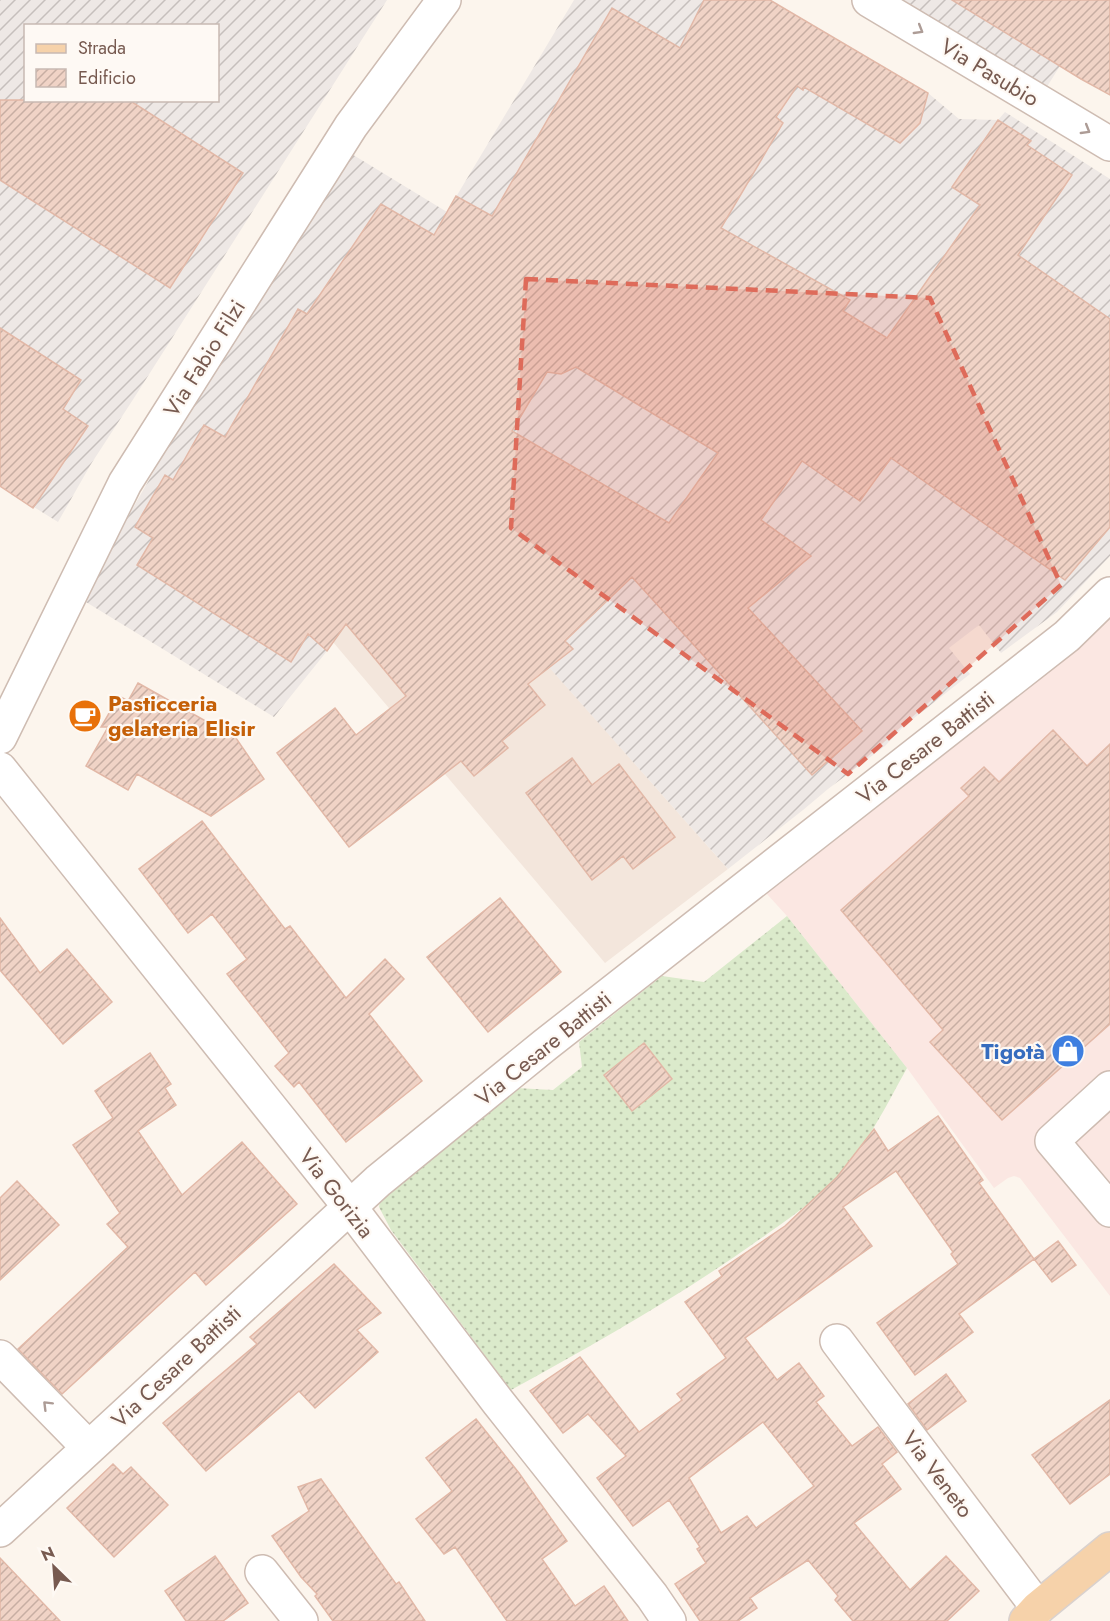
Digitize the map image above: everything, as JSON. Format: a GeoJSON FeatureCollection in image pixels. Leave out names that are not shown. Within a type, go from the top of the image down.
{"type":"FeatureCollection","features":[{"type":"Feature","properties":{"kind":"main road"},"geometry":{"type":"LineString","coordinates":[[1032,1615],[1110,1549]]}},
{"type":"Feature","properties":{"kind":"street","name":"Via Fabio Filzi"},"geometry":{"type":"LineString","coordinates":[[0,737],[125,483],[351,126],[444,0]]}},
{"type":"Feature","properties":{"kind":"street","name":"Via Pasubio"},"geometry":{"type":"LineString","coordinates":[[869,0],[1110,144]]}},
{"type":"Feature","properties":{"kind":"street","name":"Via Cesare Battisti"},"geometry":{"type":"LineString","coordinates":[[0,1530],[349,1206],[545,1045],[1067,636],[1110,594]]}},
{"type":"Feature","properties":{"kind":"street","name":"Via Gorizia"},"geometry":{"type":"LineString","coordinates":[[0,769],[349,1206],[512,1420],[652,1596],[669,1621]]}},
{"type":"Feature","properties":{"kind":"street"},"geometry":{"type":"LineString","coordinates":[[1110,1088],[1052,1141],[1110,1210]]}},
{"type":"Feature","properties":{"kind":"street","name":"Via Veneto"},"geometry":{"type":"LineString","coordinates":[[837,1341],[1032,1615]]}},
{"type":"Feature","properties":{"kind":"street"},"geometry":{"type":"LineString","coordinates":[[0,1357],[88,1447]]}},
{"type":"Feature","properties":{"kind":"street"},"geometry":{"type":"LineString","coordinates":[[262,1572],[301,1621]]}},
{"type":"Feature","properties":{"kind":"highlighted area"},"geometry":{"type":"Polygon","coordinates":[[[526,279],[930,298],[1061,585],[848,774],[511,528],[526,279]]]}},
{"type":"Feature","properties":{"kind":"shaded area"},"geometry":{"type":"Polygon","coordinates":[[[0,0],[387,0],[91,464],[58,522],[0,486],[0,0]]]}},
{"type":"Feature","properties":{"kind":"shaded area"},"geometry":{"type":"Polygon","coordinates":[[[574,0],[770,0],[928,93],[959,119],[998,120],[1005,112],[1110,179],[1110,556],[1057,612],[1001,653],[979,625],[949,648],[970,674],[904,726],[885,746],[728,869],[444,549],[383,570],[327,651],[274,717],[81,599],[193,403],[350,153],[447,212],[574,0]]]}},
{"type":"Feature","properties":{"kind":"shaded area"},"geometry":{"type":"Polygon","coordinates":[[[874,0],[1101,0],[1040,98],[874,0]]]}},
{"type":"Feature","properties":{"kind":"shaded area"},"geometry":{"type":"Polygon","coordinates":[[[444,548],[728,869],[605,963],[333,642],[383,570],[444,548]]]}},
{"type":"Feature","properties":{"kind":"shaded area"},"geometry":{"type":"Polygon","coordinates":[[[1110,613],[1110,1296],[1020,1178],[1014,1176],[1008,1178],[994,1188],[907,1068],[787,916],[766,893],[1110,613]]]}},
{"type":"Feature","properties":{"kind":"green space"},"geometry":{"type":"Polygon","coordinates":[[[787,916],[907,1068],[875,1126],[857,1154],[836,1179],[784,1222],[721,1266],[662,1303],[511,1390],[391,1230],[379,1207],[381,1193],[516,1088],[553,1090],[582,1067],[579,1042],[662,976],[704,982],[787,916]]]}},
{"type":"Feature","properties":{"kind":"building"},"geometry":{"type":"Polygon","coordinates":[[[704,0],[770,0],[928,93],[920,123],[900,143],[804,87],[803,90],[797,86],[776,117],[783,123],[721,228],[850,300],[843,311],[887,338],[980,205],[952,187],[998,120],[1031,141],[1027,145],[1072,175],[1018,255],[1110,319],[1110,527],[1065,580],[891,458],[860,501],[802,461],[761,520],[811,556],[748,608],[862,731],[812,775],[632,577],[565,641],[573,649],[528,684],[545,705],[502,741],[508,748],[474,776],[461,761],[349,847],[277,753],[335,708],[356,735],[406,696],[346,624],[327,651],[308,634],[291,662],[137,565],[153,538],[135,527],[165,475],[173,480],[204,425],[225,437],[298,309],[307,314],[381,204],[434,235],[456,196],[492,216],[612,8],[680,48],[704,0]],[[576,367],[561,374],[547,372],[512,431],[669,523],[718,453],[576,367]]]}},
{"type":"Feature","properties":{"kind":"building"},"geometry":{"type":"Polygon","coordinates":[[[952,0],[1110,0],[1110,95],[1081,79],[952,0]]]}},
{"type":"Feature","properties":{"kind":"building"},"geometry":{"type":"Polygon","coordinates":[[[0,100],[132,102],[243,173],[170,288],[0,180],[0,100]]]}},
{"type":"Feature","properties":{"kind":"building"},"geometry":{"type":"Polygon","coordinates":[[[0,328],[81,380],[63,409],[88,426],[33,508],[0,486],[0,328]]]}},
{"type":"Feature","properties":{"kind":"building"},"geometry":{"type":"Polygon","coordinates":[[[138,683],[236,738],[264,779],[211,816],[137,774],[128,790],[86,766],[108,727],[101,727],[119,696],[128,701],[138,683]]]}},
{"type":"Feature","properties":{"kind":"building"},"geometry":{"type":"Polygon","coordinates":[[[1053,730],[1087,766],[1110,744],[1110,1024],[1002,1120],[930,1042],[943,1030],[841,910],[969,796],[961,788],[984,767],[999,782],[1053,730]]]}},
{"type":"Feature","properties":{"kind":"building"},"geometry":{"type":"Polygon","coordinates":[[[572,758],[592,785],[619,764],[675,837],[633,869],[623,856],[592,880],[526,793],[572,758]]]}},
{"type":"Feature","properties":{"kind":"building"},"geometry":{"type":"Polygon","coordinates":[[[202,821],[285,929],[290,926],[346,998],[385,959],[404,979],[369,1014],[422,1081],[346,1142],[299,1082],[294,1087],[275,1066],[289,1053],[227,974],[247,959],[212,914],[188,933],[139,869],[202,821]]]}},
{"type":"Feature","properties":{"kind":"building"},"geometry":{"type":"Polygon","coordinates":[[[500,898],[561,972],[488,1032],[427,957],[500,898]]]}},
{"type":"Feature","properties":{"kind":"building"},"geometry":{"type":"Polygon","coordinates":[[[0,918],[40,973],[67,949],[112,1002],[63,1044],[0,970],[0,918]]]}},
{"type":"Feature","properties":{"kind":"building"},"geometry":{"type":"Polygon","coordinates":[[[644,1043],[672,1079],[632,1111],[604,1075],[644,1043]]]}},
{"type":"Feature","properties":{"kind":"building"},"geometry":{"type":"Polygon","coordinates":[[[150,1053],[171,1084],[165,1088],[176,1105],[138,1131],[182,1195],[242,1142],[297,1204],[206,1285],[195,1272],[62,1394],[18,1349],[128,1247],[107,1224],[120,1213],[73,1145],[113,1118],[95,1091],[150,1053]]]}},
{"type":"Feature","properties":{"kind":"building"},"geometry":{"type":"Polygon","coordinates":[[[938,1116],[983,1180],[979,1183],[1034,1259],[959,1314],[973,1332],[915,1375],[877,1323],[958,1264],[951,1254],[953,1252],[896,1171],[843,1207],[872,1246],[745,1338],[777,1380],[799,1363],[824,1396],[816,1402],[852,1446],[878,1427],[897,1452],[882,1464],[901,1489],[854,1523],[910,1590],[946,1556],[979,1591],[947,1621],[853,1621],[835,1600],[838,1596],[808,1560],[750,1598],[757,1608],[738,1621],[700,1621],[675,1584],[706,1563],[697,1549],[700,1547],[669,1500],[633,1526],[597,1478],[626,1456],[588,1414],[563,1433],[530,1391],[580,1357],[639,1432],[682,1400],[677,1394],[726,1358],[685,1302],[722,1276],[719,1271],[785,1226],[837,1177],[874,1129],[888,1151],[938,1116]],[[763,1422],[689,1478],[721,1533],[747,1516],[756,1528],[814,1486],[763,1422]]]}},
{"type":"Feature","properties":{"kind":"building"},"geometry":{"type":"Polygon","coordinates":[[[17,1181],[59,1225],[0,1280],[0,1198],[17,1181]]]}},
{"type":"Feature","properties":{"kind":"building"},"geometry":{"type":"Polygon","coordinates":[[[1058,1241],[1076,1265],[1052,1282],[1034,1259],[1058,1241]]]}},
{"type":"Feature","properties":{"kind":"building"},"geometry":{"type":"Polygon","coordinates":[[[334,1264],[381,1313],[357,1330],[378,1352],[315,1408],[299,1391],[206,1471],[163,1423],[257,1344],[250,1337],[334,1264]]]}},
{"type":"Feature","properties":{"kind":"building"},"geometry":{"type":"Polygon","coordinates":[[[946,1374],[966,1401],[927,1430],[908,1404],[946,1374]]]}},
{"type":"Feature","properties":{"kind":"building"},"geometry":{"type":"Polygon","coordinates":[[[1110,1400],[1110,1474],[1070,1504],[1032,1455],[1110,1400]]]}},
{"type":"Feature","properties":{"kind":"building"},"geometry":{"type":"Polygon","coordinates":[[[476,1419],[519,1473],[567,1541],[542,1559],[575,1606],[604,1586],[628,1621],[507,1621],[455,1547],[444,1554],[416,1519],[452,1491],[426,1458],[476,1419]]]}},
{"type":"Feature","properties":{"kind":"building"},"geometry":{"type":"Polygon","coordinates":[[[113,1464],[123,1474],[131,1467],[168,1505],[114,1557],[67,1508],[113,1464]]]}},
{"type":"Feature","properties":{"kind":"building"},"geometry":{"type":"Polygon","coordinates":[[[321,1479],[396,1584],[399,1582],[425,1621],[333,1621],[315,1596],[317,1594],[301,1577],[272,1536],[309,1511],[298,1487],[321,1479]]]}},
{"type":"Feature","properties":{"kind":"building"},"geometry":{"type":"Polygon","coordinates":[[[215,1556],[248,1603],[223,1621],[186,1621],[165,1591],[215,1556]]]}},
{"type":"Feature","properties":{"kind":"building"},"geometry":{"type":"Polygon","coordinates":[[[0,1558],[60,1621],[0,1621],[0,1558]]]}},
{"type":"Feature","properties":{"kind":"place","name":"Pasticceria gelateria Elisir"},"geometry":{"type":"Point","coordinates":[85,716]}},
{"type":"Feature","properties":{"kind":"place","name":"Tigotà"},"geometry":{"type":"Point","coordinates":[1068,1051]}}]}
